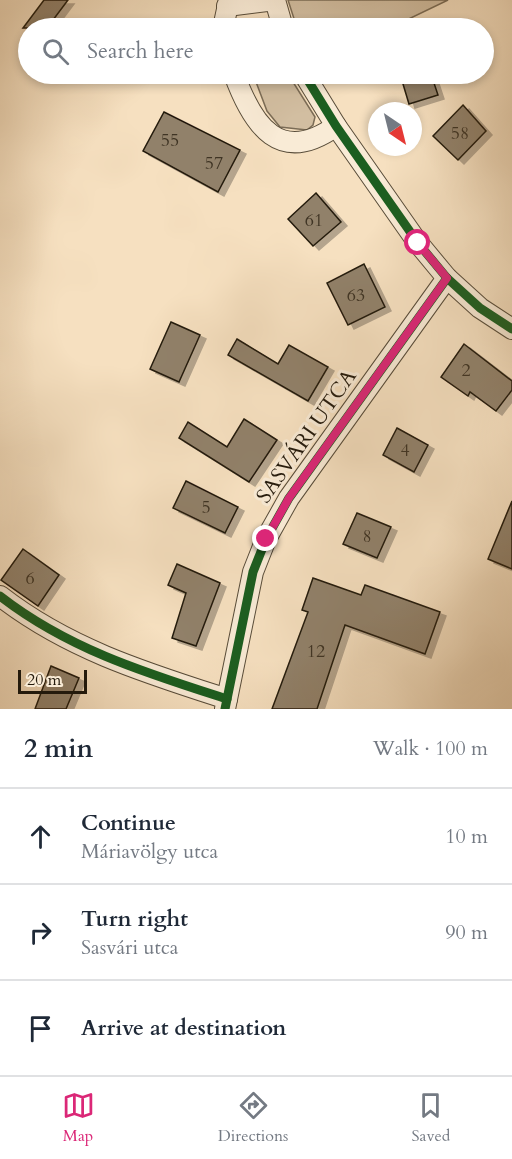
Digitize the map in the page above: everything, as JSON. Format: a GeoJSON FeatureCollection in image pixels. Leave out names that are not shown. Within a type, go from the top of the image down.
{"type":"FeatureCollection","features":[{"type":"Feature","properties":{"kind":"street"},"geometry":{"type":"LineString","coordinates":[[224,18],[225,2],[275,0],[280,18]]}},
{"type":"Feature","properties":{"kind":"street"},"geometry":{"type":"LineString","coordinates":[[238,84],[250,112],[263,128],[282,141],[303,143],[319,139],[336,126]]}},
{"type":"Feature","properties":{"kind":"street"},"geometry":{"type":"LineString","coordinates":[[310,84],[336,126],[418,243],[447,278],[480,308],[512,329]]}},
{"type":"Feature","properties":{"kind":"street","name":"SASVÁRI UTCA"},"geometry":{"type":"LineString","coordinates":[[226,704],[253,572],[266,539],[289,498],[447,278]]}},
{"type":"Feature","properties":{"kind":"street"},"geometry":{"type":"LineString","coordinates":[[0,596],[31,621],[64,639],[124,666],[226,704]]}},
{"type":"Feature","properties":{"kind":"shaded area"},"geometry":{"type":"Polygon","coordinates":[[[288,0],[448,0],[411,18],[294,18],[288,0]]]}},
{"type":"Feature","properties":{"kind":"shaded area"},"geometry":{"type":"Polygon","coordinates":[[[257,84],[294,84],[315,117],[313,125],[307,130],[280,127],[267,111],[257,84]]]}},
{"type":"Feature","properties":{"kind":"building"},"geometry":{"type":"Polygon","coordinates":[[[44,0],[68,0],[54,18],[30,18],[44,0]]]}},
{"type":"Feature","properties":{"kind":"building"},"geometry":{"type":"Polygon","coordinates":[[[403,84],[434,84],[438,95],[408,102],[403,84]]]}},
{"type":"Feature","properties":{"kind":"building"},"geometry":{"type":"Polygon","coordinates":[[[463,105],[486,131],[458,160],[433,136],[463,105]]]}},
{"type":"Feature","properties":{"kind":"building"},"geometry":{"type":"Polygon","coordinates":[[[164,112],[240,150],[218,192],[143,151],[164,112]]]}},
{"type":"Feature","properties":{"kind":"building"},"geometry":{"type":"Polygon","coordinates":[[[316,193],[341,222],[313,246],[288,219],[316,193]]]}},
{"type":"Feature","properties":{"kind":"building"},"geometry":{"type":"Polygon","coordinates":[[[364,264],[385,307],[348,325],[327,283],[364,264]]]}},
{"type":"Feature","properties":{"kind":"building"},"geometry":{"type":"Polygon","coordinates":[[[171,322],[200,335],[179,382],[150,369],[171,322]]]}},
{"type":"Feature","properties":{"kind":"building"},"geometry":{"type":"Polygon","coordinates":[[[237,339],[278,364],[289,345],[328,367],[308,401],[228,355],[237,339]]]}},
{"type":"Feature","properties":{"kind":"building"},"geometry":{"type":"Polygon","coordinates":[[[464,344],[512,381],[512,390],[496,411],[470,392],[468,396],[441,377],[464,344]]]}},
{"type":"Feature","properties":{"kind":"building"},"geometry":{"type":"Polygon","coordinates":[[[244,419],[277,440],[249,482],[179,438],[188,422],[227,447],[244,419]]]}},
{"type":"Feature","properties":{"kind":"building"},"geometry":{"type":"Polygon","coordinates":[[[397,428],[428,445],[414,472],[383,455],[397,428]]]}},
{"type":"Feature","properties":{"kind":"building"},"geometry":{"type":"Polygon","coordinates":[[[186,481],[238,507],[225,533],[173,508],[186,481]]]}},
{"type":"Feature","properties":{"kind":"building"},"geometry":{"type":"Polygon","coordinates":[[[512,501],[512,569],[488,559],[512,501]]]}},
{"type":"Feature","properties":{"kind":"building"},"geometry":{"type":"Polygon","coordinates":[[[357,513],[391,527],[377,558],[343,544],[357,513]]]}},
{"type":"Feature","properties":{"kind":"building"},"geometry":{"type":"Polygon","coordinates":[[[23,549],[59,575],[38,606],[1,580],[23,549]]]}},
{"type":"Feature","properties":{"kind":"building"},"geometry":{"type":"Polygon","coordinates":[[[177,564],[220,583],[196,646],[172,638],[186,593],[168,585],[177,564]]]}},
{"type":"Feature","properties":{"kind":"building"},"geometry":{"type":"Polygon","coordinates":[[[313,578],[361,595],[365,585],[440,612],[425,654],[345,625],[317,709],[272,709],[308,612],[302,610],[313,578]]]}},
{"type":"Feature","properties":{"kind":"building"},"geometry":{"type":"Polygon","coordinates":[[[51,666],[79,678],[66,709],[35,709],[51,666]]]}},
{"type":"Feature","properties":{"kind":"cycle path"},"geometry":{"type":"LineString","coordinates":[[310,84],[336,126],[418,243],[447,278],[480,308],[512,329]]}},
{"type":"Feature","properties":{"kind":"cycle path"},"geometry":{"type":"LineString","coordinates":[[225,709],[253,572],[266,539],[289,498],[447,278]]}},
{"type":"Feature","properties":{"kind":"cycle path"},"geometry":{"type":"LineString","coordinates":[[0,596],[26,615],[80,645],[138,669],[227,699]]}},
{"type":"Feature","properties":{"kind":"route"},"geometry":{"type":"LineString","coordinates":[[266,539],[289,498],[447,278],[418,243]]}}]}
